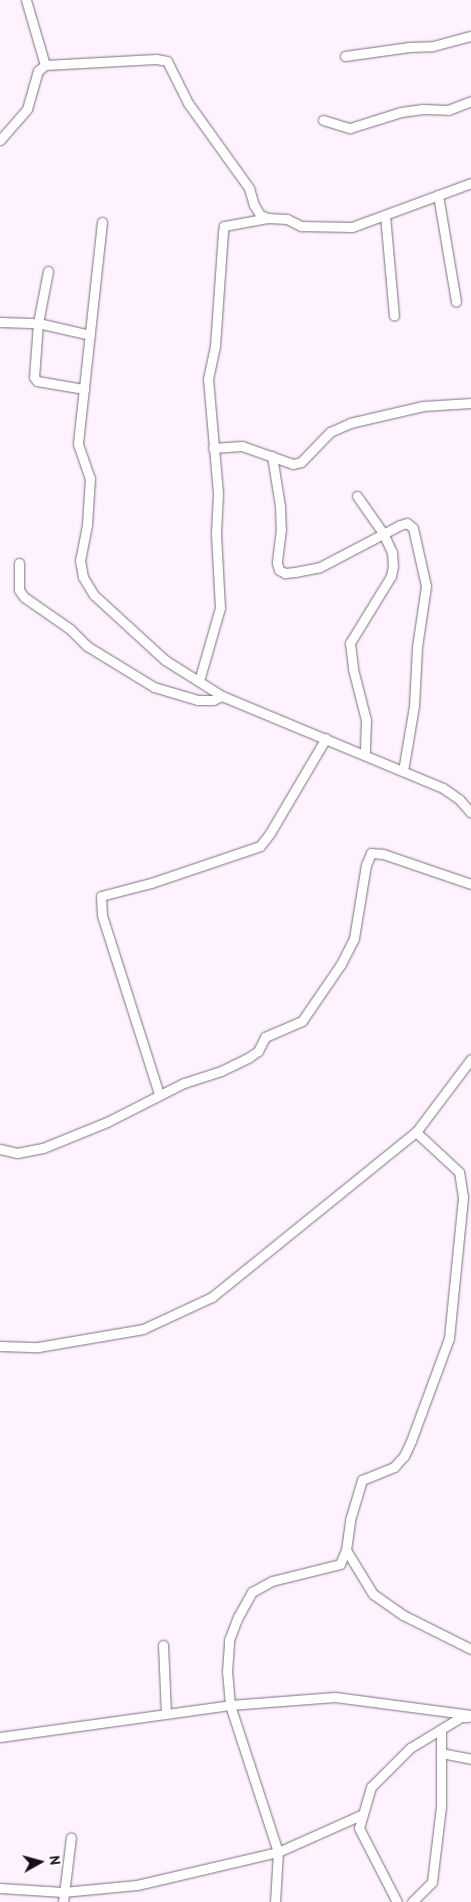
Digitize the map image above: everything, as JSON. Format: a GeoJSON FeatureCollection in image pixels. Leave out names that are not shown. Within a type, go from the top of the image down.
{"type":"FeatureCollection","features":[{"type":"Feature","properties":{"kind":"street"},"geometry":{"type":"LineString","coordinates":[[26,0],[46,65]]}},
{"type":"Feature","properties":{"kind":"street"},"geometry":{"type":"LineString","coordinates":[[345,56],[409,46],[433,46],[471,36]]}},
{"type":"Feature","properties":{"kind":"street"},"geometry":{"type":"LineString","coordinates":[[0,140],[27,109],[38,71],[46,65],[156,59],[167,61],[188,102],[249,188],[254,205],[260,215],[287,220],[301,226],[352,227],[471,183]]}},
{"type":"Feature","properties":{"kind":"street"},"geometry":{"type":"LineString","coordinates":[[323,120],[350,128],[401,112],[424,109],[448,110],[471,102]]}},
{"type":"Feature","properties":{"kind":"street"},"geometry":{"type":"LineString","coordinates":[[438,195],[456,301]]}},
{"type":"Feature","properties":{"kind":"street"},"geometry":{"type":"LineString","coordinates":[[385,215],[394,316]]}},
{"type":"Feature","properties":{"kind":"street"},"geometry":{"type":"LineString","coordinates":[[198,681],[220,608],[216,533],[218,493],[208,379],[215,346],[224,226],[268,218]]}},
{"type":"Feature","properties":{"kind":"street"},"geometry":{"type":"LineString","coordinates":[[102,222],[78,444],[90,478],[87,525],[80,560],[83,577],[94,595],[164,660],[222,696],[443,788],[459,799],[471,813]]}},
{"type":"Feature","properties":{"kind":"street"},"geometry":{"type":"LineString","coordinates":[[48,271],[38,323],[34,377],[37,381],[84,389]]}},
{"type":"Feature","properties":{"kind":"street"},"geometry":{"type":"LineString","coordinates":[[0,322],[38,323],[90,335]]}},
{"type":"Feature","properties":{"kind":"street"},"geometry":{"type":"LineString","coordinates":[[213,448],[242,446],[293,464],[301,462],[330,432],[350,423],[423,406],[471,403]]}},
{"type":"Feature","properties":{"kind":"street"},"geometry":{"type":"LineString","coordinates":[[272,456],[280,506],[281,528],[277,563],[279,570],[295,572],[320,567],[383,533],[407,524],[413,528],[426,586],[417,647],[414,706],[403,771]]}},
{"type":"Feature","properties":{"kind":"street"},"geometry":{"type":"LineString","coordinates":[[357,496],[383,533],[392,552],[393,566],[391,576],[350,643],[350,652],[366,720],[365,754]]}},
{"type":"Feature","properties":{"kind":"street"},"geometry":{"type":"LineString","coordinates":[[19,563],[19,590],[24,597],[70,629],[87,646],[154,687],[198,700],[213,700],[222,696]]}},
{"type":"Feature","properties":{"kind":"street"},"geometry":{"type":"LineString","coordinates":[[159,1094],[102,915],[101,896],[151,883],[260,846],[270,834],[326,738]]}},
{"type":"Feature","properties":{"kind":"street"},"geometry":{"type":"LineString","coordinates":[[0,1150],[17,1153],[43,1148],[107,1122],[159,1094],[184,1083],[221,1071],[248,1058],[258,1051],[265,1037],[302,1021],[341,964],[354,938],[366,865],[371,853],[382,854],[471,884]]}},
{"type":"Feature","properties":{"kind":"street"},"geometry":{"type":"LineString","coordinates":[[0,1346],[38,1347],[143,1329],[212,1297],[416,1132],[471,1059]]}},
{"type":"Feature","properties":{"kind":"street"},"geometry":{"type":"LineString","coordinates":[[275,1902],[278,1852],[230,1705],[227,1672],[229,1640],[238,1617],[252,1592],[272,1581],[340,1564],[346,1550],[350,1520],[362,1480],[394,1467],[404,1456],[449,1338],[462,1218],[461,1184],[459,1172],[453,1165],[416,1132]]}},
{"type":"Feature","properties":{"kind":"street"},"geometry":{"type":"LineString","coordinates":[[346,1550],[373,1594],[403,1615],[471,1649]]}},
{"type":"Feature","properties":{"kind":"street"},"geometry":{"type":"LineString","coordinates":[[163,1645],[166,1714]]}},
{"type":"Feature","properties":{"kind":"street"},"geometry":{"type":"LineString","coordinates":[[1,1735],[230,1705],[335,1697],[471,1715]]}},
{"type":"Feature","properties":{"kind":"street"},"geometry":{"type":"LineString","coordinates":[[397,1902],[359,1828],[371,1787],[410,1748],[461,1717],[471,1715]]}},
{"type":"Feature","properties":{"kind":"street"},"geometry":{"type":"LineString","coordinates":[[412,1902],[432,1882],[441,1807],[441,1730]]}},
{"type":"Feature","properties":{"kind":"street"},"geometry":{"type":"LineString","coordinates":[[441,1753],[471,1759]]}},
{"type":"Feature","properties":{"kind":"street"},"geometry":{"type":"LineString","coordinates":[[0,1888],[63,1892],[137,1885],[278,1852],[363,1814]]}},
{"type":"Feature","properties":{"kind":"street"},"geometry":{"type":"LineString","coordinates":[[63,1902],[71,1837]]}}]}
